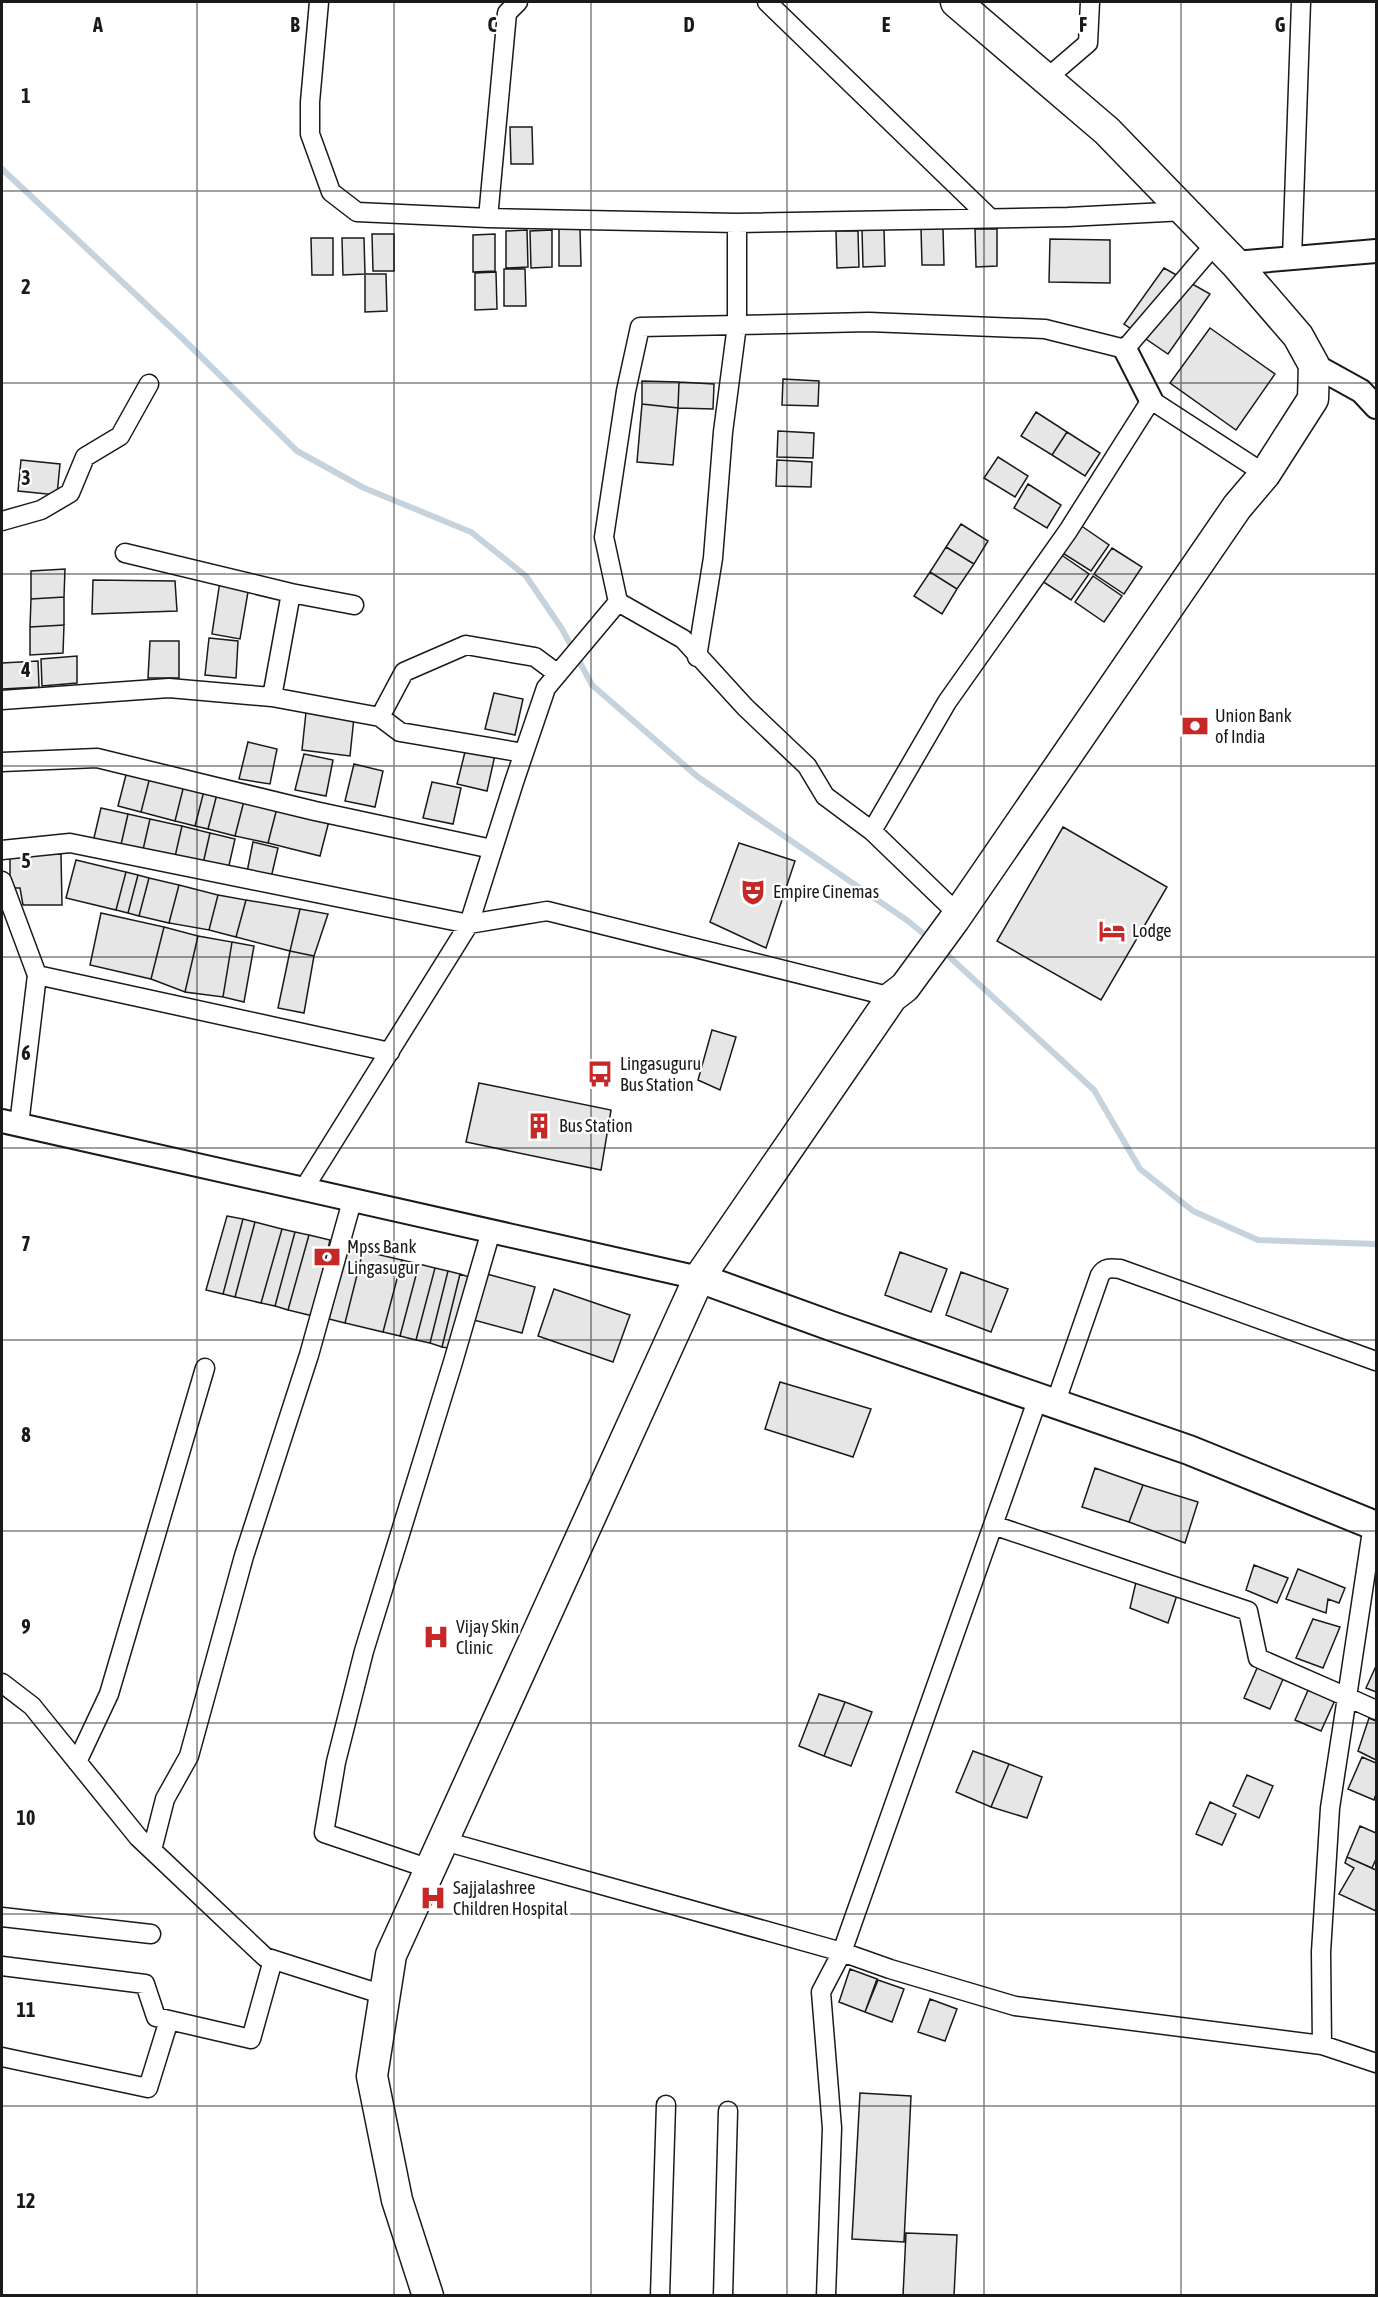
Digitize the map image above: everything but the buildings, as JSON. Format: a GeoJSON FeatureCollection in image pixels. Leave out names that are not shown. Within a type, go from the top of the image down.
{"type":"FeatureCollection","features":[{"type":"Feature","properties":{"kind":"highway"},"geometry":{"type":"LineString","coordinates":[[428,2295],[397,2200],[372,2076],[391,1955],[699,1278],[898,992],[955,916],[1238,507],[1266,474],[1313,399],[1314,365],[1298,336],[1225,253],[1107,132],[956,2]]}},
{"type":"Feature","properties":{"kind":"main road"},"geometry":{"type":"LineString","coordinates":[[699,1278],[834,1328],[1189,1450],[1375,1525]]}},
{"type":"Feature","properties":{"kind":"street"},"geometry":{"type":"LineString","coordinates":[[319,2],[310,102],[310,134],[331,192],[357,212],[488,218],[737,223],[1185,211]]}},
{"type":"Feature","properties":{"kind":"street"},"geometry":{"type":"LineString","coordinates":[[488,218],[507,13],[518,2]]}},
{"type":"Feature","properties":{"kind":"street"},"geometry":{"type":"LineString","coordinates":[[767,2],[990,218]]}},
{"type":"Feature","properties":{"kind":"street"},"geometry":{"type":"LineString","coordinates":[[1046,79],[1088,43],[1090,2]]}},
{"type":"Feature","properties":{"kind":"street"},"geometry":{"type":"LineString","coordinates":[[1292,258],[1301,2]]}},
{"type":"Feature","properties":{"kind":"street"},"geometry":{"type":"LineString","coordinates":[[697,657],[713,558],[723,432],[737,325],[737,223]]}},
{"type":"Feature","properties":{"kind":"street"},"geometry":{"type":"LineString","coordinates":[[1125,349],[1225,253],[1292,258],[1377,251]]}},
{"type":"Feature","properties":{"kind":"street"},"geometry":{"type":"LineString","coordinates":[[955,916],[872,831],[825,796],[807,766],[745,707],[683,639],[618,602],[604,537],[626,391],[640,327],[869,322],[1045,329],[1125,349],[1151,400],[1266,474]]}},
{"type":"Feature","properties":{"kind":"street"},"geometry":{"type":"LineString","coordinates":[[1314,365],[1361,391],[1377,407]]}},
{"type":"Feature","properties":{"kind":"street"},"geometry":{"type":"LineString","coordinates":[[2,521],[41,510],[70,493],[85,457],[120,436],[149,384]]}},
{"type":"Feature","properties":{"kind":"street"},"geometry":{"type":"LineString","coordinates":[[872,831],[947,702],[1068,531],[1151,400]]}},
{"type":"Feature","properties":{"kind":"street"},"geometry":{"type":"LineString","coordinates":[[126,553],[291,593],[354,605]]}},
{"type":"Feature","properties":{"kind":"street"},"geometry":{"type":"LineString","coordinates":[[272,697],[291,593]]}},
{"type":"Feature","properties":{"kind":"street"},"geometry":{"type":"LineString","coordinates":[[303,1190],[469,924],[524,753],[552,681],[618,602]]}},
{"type":"Feature","properties":{"kind":"street"},"geometry":{"type":"LineString","coordinates":[[380,717],[404,672],[466,645],[535,657],[552,681]]}},
{"type":"Feature","properties":{"kind":"street"},"geometry":{"type":"LineString","coordinates":[[2,700],[169,688],[272,697],[380,717],[400,732],[524,753]]}},
{"type":"Feature","properties":{"kind":"street"},"geometry":{"type":"LineString","coordinates":[[2,762],[97,758],[492,849]]}},
{"type":"Feature","properties":{"kind":"street"},"geometry":{"type":"LineString","coordinates":[[2,850],[70,843],[469,924],[547,911],[898,992]]}},
{"type":"Feature","properties":{"kind":"street"},"geometry":{"type":"LineString","coordinates":[[2,881],[37,975],[10,1123],[699,1278]]}},
{"type":"Feature","properties":{"kind":"street"},"geometry":{"type":"LineString","coordinates":[[37,975],[390,1052]]}},
{"type":"Feature","properties":{"kind":"street"},"geometry":{"type":"LineString","coordinates":[[152,1850],[165,1799],[189,1756],[244,1556],[309,1356],[352,1201]]}},
{"type":"Feature","properties":{"kind":"street"},"geometry":{"type":"LineString","coordinates":[[430,1869],[324,1833],[336,1762],[364,1651],[453,1362],[490,1231]]}},
{"type":"Feature","properties":{"kind":"street"},"geometry":{"type":"LineString","coordinates":[[826,2295],[832,2128],[821,1992],[842,1952],[993,1525],[1100,1275],[1105,1269],[1120,1269],[1377,1361]]}},
{"type":"Feature","properties":{"kind":"street"},"geometry":{"type":"LineString","coordinates":[[77,1761],[109,1694],[205,1368]]}},
{"type":"Feature","properties":{"kind":"street"},"geometry":{"type":"LineString","coordinates":[[993,1525],[1248,1611],[1258,1658],[1377,1710]]}},
{"type":"Feature","properties":{"kind":"street"},"geometry":{"type":"LineString","coordinates":[[1322,2045],[1321,1952],[1330,1808],[1375,1525]]}},
{"type":"Feature","properties":{"kind":"street"},"geometry":{"type":"LineString","coordinates":[[2,1683],[32,1706],[138,1837],[265,1957],[384,1995]]}},
{"type":"Feature","properties":{"kind":"street"},"geometry":{"type":"LineString","coordinates":[[444,1841],[842,1952],[890,1969],[1015,2006],[1322,2045],[1377,2063]]}},
{"type":"Feature","properties":{"kind":"street"},"geometry":{"type":"LineString","coordinates":[[2,1917],[151,1934]]}},
{"type":"Feature","properties":{"kind":"street"},"geometry":{"type":"LineString","coordinates":[[2,1966],[145,1984],[156,2017],[251,2039],[273,1960]]}},
{"type":"Feature","properties":{"kind":"street"},"geometry":{"type":"LineString","coordinates":[[2,2056],[148,2088],[169,2020]]}},
{"type":"Feature","properties":{"kind":"street"},"geometry":{"type":"LineString","coordinates":[[660,2295],[666,2105]]}},
{"type":"Feature","properties":{"kind":"street"},"geometry":{"type":"LineString","coordinates":[[723,2295],[728,2111]]}},
{"type":"Feature","properties":{"kind":"waterway"},"geometry":{"type":"LineString","coordinates":[[2,169],[182,338],[297,451],[364,488],[471,532],[526,576],[562,629],[592,685],[698,777],[908,921],[931,940]]}},
{"type":"Feature","properties":{"kind":"waterway"},"geometry":{"type":"LineString","coordinates":[[943,951],[1094,1090],[1140,1169],[1193,1211],[1258,1240],[1376,1244]]}},
{"type":"Feature","properties":{"kind":"place","name":"Union Bank of India"},"geometry":{"type":"Point","coordinates":[1195,726]}},
{"type":"Feature","properties":{"kind":"place","name":"Empire Cinemas"},"geometry":{"type":"Point","coordinates":[753,892]}},
{"type":"Feature","properties":{"kind":"place","name":"Lodge"},"geometry":{"type":"Point","coordinates":[1112,931]}},
{"type":"Feature","properties":{"kind":"place","name":"Lingasuguru Bus Station"},"geometry":{"type":"Point","coordinates":[600,1074]}},
{"type":"Feature","properties":{"kind":"place","name":"Bus Station"},"geometry":{"type":"Point","coordinates":[539,1126]}},
{"type":"Feature","properties":{"kind":"place","name":"Mpss Bank Lingasugur"},"geometry":{"type":"Point","coordinates":[327,1257]}},
{"type":"Feature","properties":{"kind":"place","name":"Vijay Skin Clinic"},"geometry":{"type":"Point","coordinates":[436,1637]}},
{"type":"Feature","properties":{"kind":"place","name":"Sajjalashree Children Hospital"},"geometry":{"type":"Point","coordinates":[433,1898]}}]}
